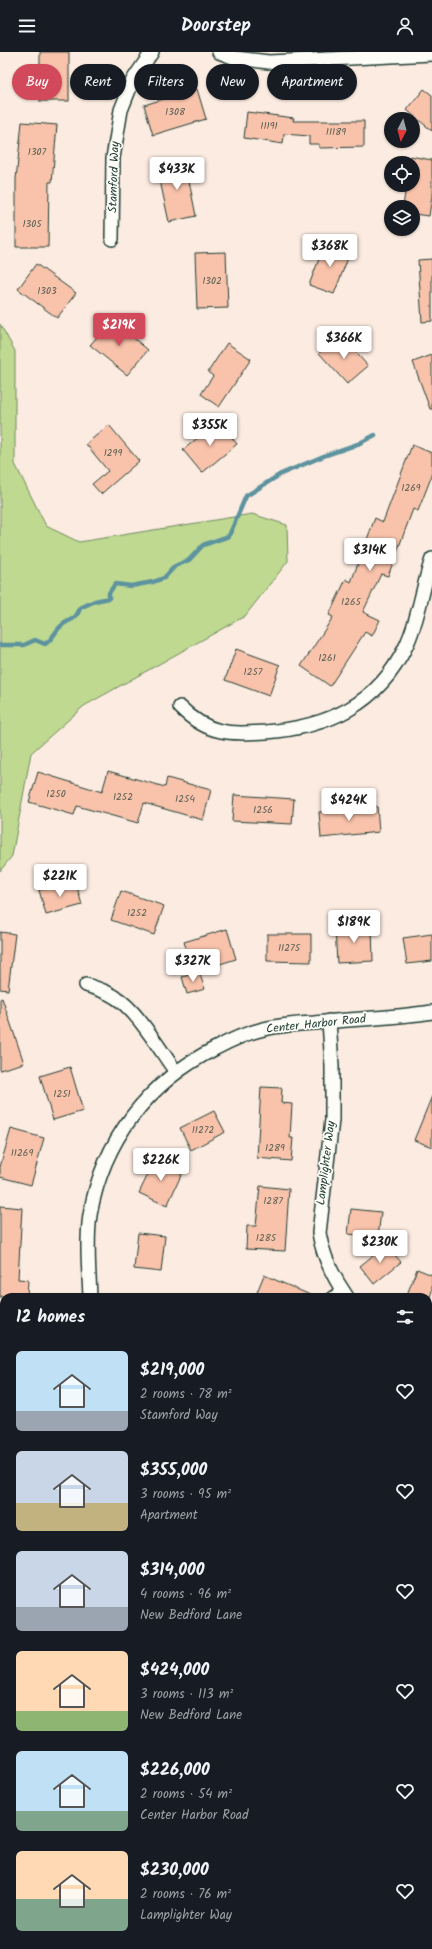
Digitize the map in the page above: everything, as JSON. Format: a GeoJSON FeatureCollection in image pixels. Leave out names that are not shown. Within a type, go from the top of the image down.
{"type":"FeatureCollection","features":[{"type":"Feature","properties":{"kind":"street","name":"Stamford Way"},"geometry":{"type":"LineString","coordinates":[[112,239],[113,158],[121,110],[133,80],[152,52]]}},
{"type":"Feature","properties":{"kind":"street"},"geometry":{"type":"LineString","coordinates":[[219,52],[235,58],[262,62],[432,54]]}},
{"type":"Feature","properties":{"kind":"street"},"geometry":{"type":"LineString","coordinates":[[180,707],[193,720],[208,728],[225,733],[297,729],[319,724],[340,715],[361,702],[378,687],[395,667],[406,646],[415,623],[425,577],[432,559]]}},
{"type":"Feature","properties":{"kind":"street"},"geometry":{"type":"LineString","coordinates":[[86,985],[101,989],[116,997],[129,1008],[176,1072]]}},
{"type":"Feature","properties":{"kind":"street","name":"Center Harbor Road"},"geometry":{"type":"LineString","coordinates":[[90,1293],[88,1245],[90,1216],[95,1190],[104,1163],[133,1114],[153,1091],[176,1072],[233,1038],[261,1029],[329,1021],[432,1012]]}},
{"type":"Feature","properties":{"kind":"street","name":"Lamplighter Way"},"geometry":{"type":"LineString","coordinates":[[329,1021],[332,1066],[332,1120],[319,1233],[322,1250],[344,1293]]}},
{"type":"Feature","properties":{"kind":"green space"},"geometry":{"type":"Polygon","coordinates":[[[0,324],[15,351],[15,464],[46,526],[79,542],[252,514],[287,525],[288,561],[245,616],[84,706],[31,753],[12,856],[0,871],[0,324]]]}},
{"type":"Feature","properties":{"kind":"building"},"geometry":{"type":"Polygon","coordinates":[[[40,52],[69,52],[69,101],[40,101],[62,100],[62,64],[40,64],[40,52]]]}},
{"type":"Feature","properties":{"kind":"building"},"geometry":{"type":"Polygon","coordinates":[[[424,89],[432,95],[432,131],[420,121],[420,112],[409,112],[407,110],[424,89]]]}},
{"type":"Feature","properties":{"kind":"building"},"geometry":{"type":"Polygon","coordinates":[[[198,92],[206,119],[153,135],[144,105],[161,100],[198,100],[198,92]]]}},
{"type":"Feature","properties":{"kind":"building"},"geometry":{"type":"Polygon","coordinates":[[[247,112],[294,118],[293,121],[364,121],[364,147],[319,148],[319,144],[309,144],[309,136],[284,134],[283,144],[244,138],[247,112]]]}},
{"type":"Feature","properties":{"kind":"building"},"geometry":{"type":"Polygon","coordinates":[[[22,122],[57,125],[52,182],[49,182],[48,247],[16,247],[16,179],[22,122]]]}},
{"type":"Feature","properties":{"kind":"building"},"geometry":{"type":"Polygon","coordinates":[[[420,158],[432,160],[432,196],[429,216],[420,215],[420,200],[404,200],[405,192],[420,192],[420,158]]]}},
{"type":"Feature","properties":{"kind":"building"},"geometry":{"type":"Polygon","coordinates":[[[185,161],[196,216],[169,222],[157,167],[185,161]]]}},
{"type":"Feature","properties":{"kind":"building"},"geometry":{"type":"Polygon","coordinates":[[[326,241],[351,250],[334,294],[309,285],[326,241]]]}},
{"type":"Feature","properties":{"kind":"building"},"geometry":{"type":"Polygon","coordinates":[[[226,252],[228,308],[197,309],[195,253],[226,252]]]}},
{"type":"Feature","properties":{"kind":"building"},"geometry":{"type":"Polygon","coordinates":[[[432,259],[432,321],[422,322],[418,260],[432,259]]]}},
{"type":"Feature","properties":{"kind":"building"},"geometry":{"type":"Polygon","coordinates":[[[36,264],[76,293],[57,318],[18,289],[36,264]]]}},
{"type":"Feature","properties":{"kind":"building"},"geometry":{"type":"Polygon","coordinates":[[[112,320],[148,350],[127,375],[90,345],[112,320]]]}},
{"type":"Feature","properties":{"kind":"building"},"geometry":{"type":"Polygon","coordinates":[[[340,335],[368,366],[347,384],[319,353],[340,335]]]}},
{"type":"Feature","properties":{"kind":"building"},"geometry":{"type":"Polygon","coordinates":[[[227,343],[251,359],[219,407],[201,394],[213,376],[208,372],[227,343]]]}},
{"type":"Feature","properties":{"kind":"building"},"geometry":{"type":"Polygon","coordinates":[[[432,355],[432,409],[430,409],[413,362],[432,355]]]}},
{"type":"Feature","properties":{"kind":"building"},"geometry":{"type":"Polygon","coordinates":[[[218,421],[237,444],[202,473],[183,450],[218,421]]]}},
{"type":"Feature","properties":{"kind":"building"},"geometry":{"type":"Polygon","coordinates":[[[109,425],[139,461],[101,494],[92,484],[108,471],[86,444],[109,425]]]}},
{"type":"Feature","properties":{"kind":"building"},"geometry":{"type":"Polygon","coordinates":[[[412,445],[432,453],[432,475],[418,511],[413,509],[388,576],[381,574],[363,612],[380,620],[372,636],[365,632],[330,686],[301,666],[333,617],[329,615],[346,579],[351,582],[375,518],[383,522],[412,445]]]}},
{"type":"Feature","properties":{"kind":"building"},"geometry":{"type":"Polygon","coordinates":[[[236,649],[280,665],[269,696],[225,680],[236,649]]]}},
{"type":"Feature","properties":{"kind":"building"},"geometry":{"type":"Polygon","coordinates":[[[108,771],[165,787],[167,778],[211,790],[203,820],[144,803],[138,823],[77,806],[74,815],[29,802],[38,772],[102,792],[108,771]]]}},
{"type":"Feature","properties":{"kind":"building"},"geometry":{"type":"Polygon","coordinates":[[[234,795],[294,799],[292,824],[232,821],[234,795]]]}},
{"type":"Feature","properties":{"kind":"building"},"geometry":{"type":"Polygon","coordinates":[[[377,806],[379,832],[321,838],[319,812],[377,806]]]}},
{"type":"Feature","properties":{"kind":"building"},"geometry":{"type":"Polygon","coordinates":[[[75,880],[82,905],[46,915],[39,890],[75,880]]]}},
{"type":"Feature","properties":{"kind":"building"},"geometry":{"type":"Polygon","coordinates":[[[121,891],[164,906],[154,935],[111,920],[121,891]]]}},
{"type":"Feature","properties":{"kind":"building"},"geometry":{"type":"Polygon","coordinates":[[[372,926],[373,961],[337,963],[335,928],[372,926]]]}},
{"type":"Feature","properties":{"kind":"building"},"geometry":{"type":"Polygon","coordinates":[[[227,929],[236,959],[194,972],[184,942],[227,929]]]}},
{"type":"Feature","properties":{"kind":"building"},"geometry":{"type":"Polygon","coordinates":[[[0,932],[15,934],[8,990],[0,989],[0,932]]]}},
{"type":"Feature","properties":{"kind":"building"},"geometry":{"type":"Polygon","coordinates":[[[267,934],[311,934],[311,962],[267,961],[267,934]]]}},
{"type":"Feature","properties":{"kind":"building"},"geometry":{"type":"Polygon","coordinates":[[[432,934],[432,961],[407,964],[403,938],[432,934]]]}},
{"type":"Feature","properties":{"kind":"building"},"geometry":{"type":"Polygon","coordinates":[[[199,972],[205,989],[187,994],[182,977],[199,972]]]}},
{"type":"Feature","properties":{"kind":"building"},"geometry":{"type":"Polygon","coordinates":[[[2,998],[24,1063],[0,1070],[0,999],[2,998]]]}},
{"type":"Feature","properties":{"kind":"building"},"geometry":{"type":"Polygon","coordinates":[[[70,1067],[83,1111],[53,1120],[40,1076],[70,1067]]]}},
{"type":"Feature","properties":{"kind":"building"},"geometry":{"type":"Polygon","coordinates":[[[261,1087],[282,1088],[281,1103],[292,1104],[290,1138],[293,1138],[291,1161],[257,1158],[261,1087]]]}},
{"type":"Feature","properties":{"kind":"building"},"geometry":{"type":"Polygon","coordinates":[[[432,1096],[432,1147],[414,1140],[432,1096]]]}},
{"type":"Feature","properties":{"kind":"building"},"geometry":{"type":"Polygon","coordinates":[[[214,1111],[225,1132],[191,1150],[180,1128],[214,1111]]]}},
{"type":"Feature","properties":{"kind":"building"},"geometry":{"type":"Polygon","coordinates":[[[11,1129],[44,1138],[31,1185],[0,1177],[0,1167],[11,1129]]]}},
{"type":"Feature","properties":{"kind":"building"},"geometry":{"type":"Polygon","coordinates":[[[156,1158],[183,1171],[167,1206],[139,1193],[156,1158]]]}},
{"type":"Feature","properties":{"kind":"building"},"geometry":{"type":"Polygon","coordinates":[[[260,1186],[289,1189],[285,1251],[246,1249],[247,1226],[256,1226],[260,1186]]]}},
{"type":"Feature","properties":{"kind":"building"},"geometry":{"type":"Polygon","coordinates":[[[0,1206],[22,1208],[18,1279],[28,1280],[27,1293],[0,1293],[0,1206]]]}},
{"type":"Feature","properties":{"kind":"building"},"geometry":{"type":"Polygon","coordinates":[[[351,1209],[381,1212],[378,1237],[348,1234],[351,1209]]]}},
{"type":"Feature","properties":{"kind":"building"},"geometry":{"type":"Polygon","coordinates":[[[138,1233],[165,1236],[161,1272],[134,1269],[138,1233]]]}},
{"type":"Feature","properties":{"kind":"building"},"geometry":{"type":"Polygon","coordinates":[[[386,1245],[401,1262],[374,1284],[360,1266],[386,1245]]]}},
{"type":"Feature","properties":{"kind":"building"},"geometry":{"type":"Polygon","coordinates":[[[417,1269],[432,1275],[431,1293],[408,1293],[417,1269]]]}},
{"type":"Feature","properties":{"kind":"building"},"geometry":{"type":"Polygon","coordinates":[[[264,1275],[306,1293],[257,1293],[264,1275]]]}},
{"type":"Feature","properties":{"kind":"waterway"},"geometry":{"type":"LineString","coordinates":[[0,645],[24,645],[35,640],[45,644],[63,624],[76,616],[80,608],[95,601],[109,598],[109,593],[115,584],[131,586],[153,582],[164,578],[175,566],[189,560],[203,545],[229,536],[246,496],[281,474],[326,455],[358,444],[375,435]]}}]}
